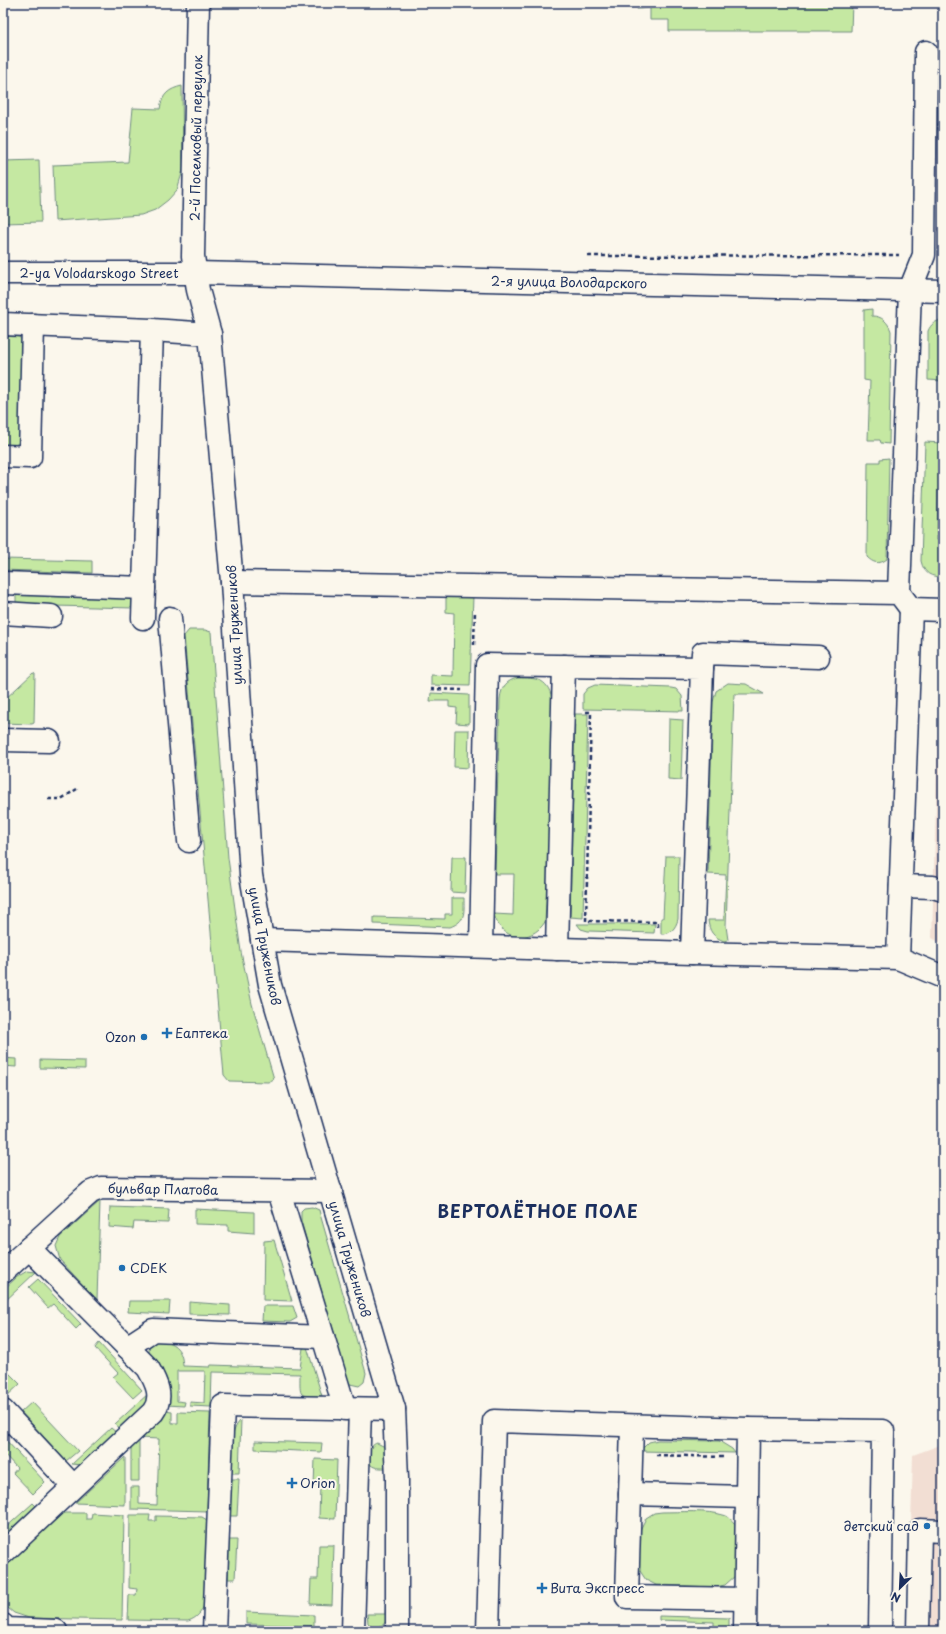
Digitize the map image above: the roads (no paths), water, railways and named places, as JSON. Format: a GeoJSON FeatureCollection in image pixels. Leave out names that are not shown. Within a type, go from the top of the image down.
{"type":"FeatureCollection","features":[{"type":"Feature","properties":{"kind":"street","name":"2-й Поселковый переулок"},"geometry":{"type":"LineString","coordinates":[[195,273],[193,256],[198,3]]}},
{"type":"Feature","properties":{"kind":"street"},"geometry":{"type":"LineString","coordinates":[[898,958],[901,886],[910,290],[924,256],[926,52]]}},
{"type":"Feature","properties":{"kind":"street","name":"2-ya Volodarskogo Street"},"geometry":{"type":"LineString","coordinates":[[3,273],[195,273]]}},
{"type":"Feature","properties":{"kind":"street","name":"2-я улица Володарского"},"geometry":{"type":"LineString","coordinates":[[195,273],[943,291]]}},
{"type":"Feature","properties":{"kind":"street","name":"улица Тружеников"},"geometry":{"type":"LineString","coordinates":[[195,273],[210,334],[232,582],[250,875],[270,985],[394,1409],[397,1478],[397,1631]]}},
{"type":"Feature","properties":{"kind":"street"},"geometry":{"type":"LineString","coordinates":[[3,324],[210,334]]}},
{"type":"Feature","properties":{"kind":"street"},"geometry":{"type":"LineString","coordinates":[[3,456],[30,457],[33,325]]}},
{"type":"Feature","properties":{"kind":"street"},"geometry":{"type":"LineString","coordinates":[[143,618],[152,330]]}},
{"type":"Feature","properties":{"kind":"street"},"geometry":{"type":"LineString","coordinates":[[232,582],[905,601],[943,610]]}},
{"type":"Feature","properties":{"kind":"street"},"geometry":{"type":"LineString","coordinates":[[3,583],[144,588]]}},
{"type":"Feature","properties":{"kind":"street"},"geometry":{"type":"LineString","coordinates":[[3,613],[51,616]]}},
{"type":"Feature","properties":{"kind":"street"},"geometry":{"type":"LineString","coordinates":[[170,618],[189,841]]}},
{"type":"Feature","properties":{"kind":"street"},"geometry":{"type":"LineString","coordinates":[[692,953],[703,653],[818,657]]}},
{"type":"Feature","properties":{"kind":"street"},"geometry":{"type":"LineString","coordinates":[[481,946],[487,665],[702,668]]}},
{"type":"Feature","properties":{"kind":"street"},"geometry":{"type":"LineString","coordinates":[[557,949],[564,666]]}},
{"type":"Feature","properties":{"kind":"street"},"geometry":{"type":"LineString","coordinates":[[3,740],[49,741]]}},
{"type":"Feature","properties":{"kind":"street"},"geometry":{"type":"LineString","coordinates":[[901,886],[933,887],[943,890]]}},
{"type":"Feature","properties":{"kind":"street"},"geometry":{"type":"LineString","coordinates":[[262,940],[898,958],[943,977]]}},
{"type":"Feature","properties":{"kind":"street","name":"бульвар Платова"},"geometry":{"type":"LineString","coordinates":[[3,1272],[90,1192],[101,1188],[331,1191]]}},
{"type":"Feature","properties":{"kind":"street"},"geometry":{"type":"LineString","coordinates":[[279,1191],[323,1337],[353,1409],[353,1631]]}},
{"type":"Feature","properties":{"kind":"street"},"geometry":{"type":"LineString","coordinates":[[3,1553],[156,1408],[158,1397],[157,1384],[148,1368],[29,1248]]}},
{"type":"Feature","properties":{"kind":"street"},"geometry":{"type":"LineString","coordinates":[[127,1347],[153,1330],[323,1337]]}},
{"type":"Feature","properties":{"kind":"street"},"geometry":{"type":"LineString","coordinates":[[214,1631],[223,1406],[394,1409]]}},
{"type":"Feature","properties":{"kind":"street"},"geometry":{"type":"LineString","coordinates":[[3,1411],[73,1486]]}},
{"type":"Feature","properties":{"kind":"street"},"geometry":{"type":"LineString","coordinates":[[488,1631],[494,1421],[748,1429],[883,1431],[880,1631]]}},
{"type":"Feature","properties":{"kind":"street"},"geometry":{"type":"LineString","coordinates":[[632,1426],[627,1597],[745,1599]]}},
{"type":"Feature","properties":{"kind":"street"},"geometry":{"type":"LineString","coordinates":[[745,1631],[748,1429]]}},
{"type":"Feature","properties":{"kind":"street"},"geometry":{"type":"LineString","coordinates":[[630,1494],[747,1497]]}},
{"type":"Feature","properties":{"kind":"street"},"geometry":{"type":"LineString","coordinates":[[918,1631],[920,1530],[943,1531]]}},
{"type":"Feature","properties":{"kind":"street"},"geometry":{"type":"LineString","coordinates":[[3,1625],[6,1629],[56,1631]]}},
{"type":"Feature","properties":{"kind":"place","name":"Еаптека"},"geometry":{"type":"Point","coordinates":[167,1033]}},
{"type":"Feature","properties":{"kind":"place","name":"Ozon"},"geometry":{"type":"Point","coordinates":[144,1037]}},
{"type":"Feature","properties":{"kind":"place","name":"CDEK"},"geometry":{"type":"Point","coordinates":[122,1268]}},
{"type":"Feature","properties":{"kind":"place","name":"Orion"},"geometry":{"type":"Point","coordinates":[292,1483]}},
{"type":"Feature","properties":{"kind":"place","name":"детский сад"},"geometry":{"type":"Point","coordinates":[927,1526]}},
{"type":"Feature","properties":{"kind":"place","name":"Вита Экспресс"},"geometry":{"type":"Point","coordinates":[542,1588]}},
{"type":"Feature","properties":{"kind":"district","name":"ВЕРТОЛЁТНОЕ ПОЛЕ"},"geometry":{"type":"Point","coordinates":[538,1212]}}]}
